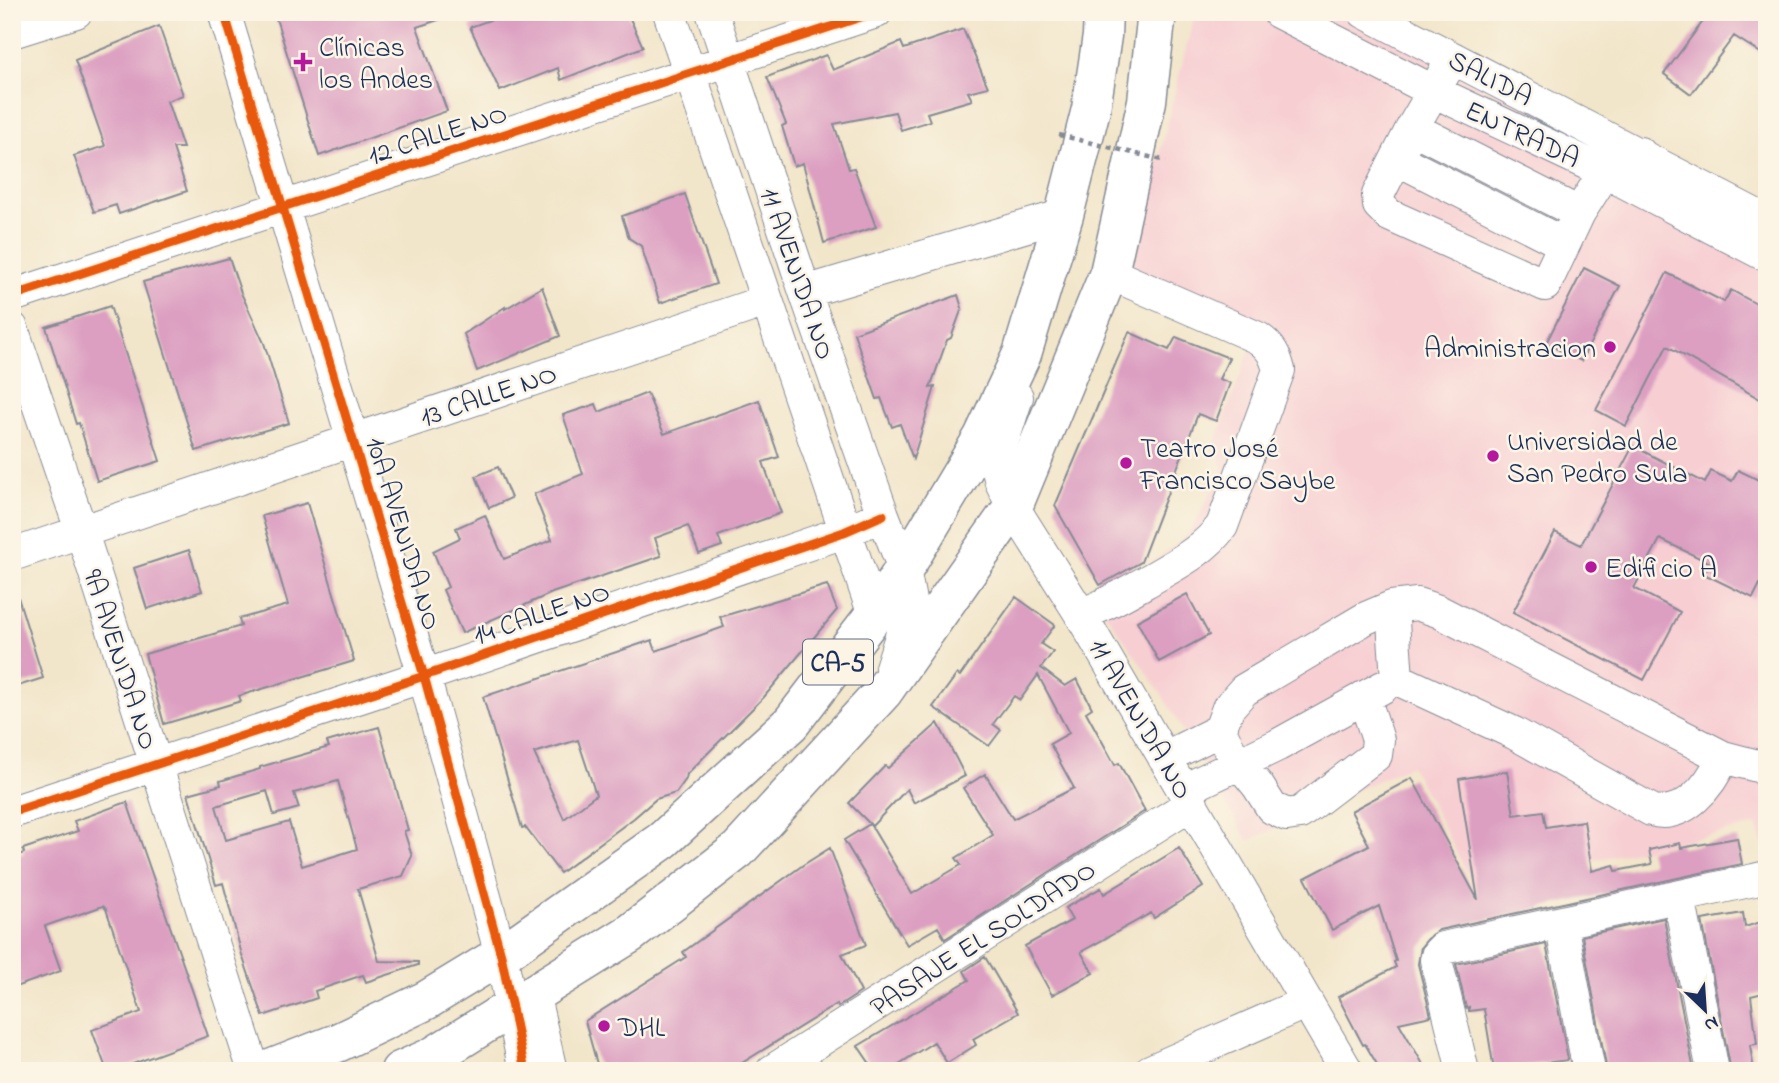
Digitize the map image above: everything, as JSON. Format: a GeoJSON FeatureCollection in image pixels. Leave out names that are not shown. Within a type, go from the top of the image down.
{"type":"FeatureCollection","features":[{"type":"Feature","properties":{"kind":"highway","name":"CA-5"},"geometry":{"type":"LineString","coordinates":[[265,1071],[337,1043],[427,1000],[501,955],[663,840],[791,723],[874,615],[904,569],[983,437],[1022,354],[1064,215],[1091,109],[1103,12]]}},
{"type":"Feature","properties":{"kind":"highway","name":"CA-5"},"geometry":{"type":"LineString","coordinates":[[400,1071],[432,1057],[631,933],[738,850],[883,692],[1013,507],[1109,273],[1147,101],[1162,17]]}},
{"type":"Feature","properties":{"kind":"street"},"geometry":{"type":"LineString","coordinates":[[12,33],[76,12]]}},
{"type":"Feature","properties":{"kind":"street","name":"10A AVENIDA NO"},"geometry":{"type":"LineString","coordinates":[[224,12],[424,676],[501,955],[551,1071]]}},
{"type":"Feature","properties":{"kind":"street","name":"11 AVENIDA NO"},"geometry":{"type":"LineString","coordinates":[[669,12],[874,615]]}},
{"type":"Feature","properties":{"kind":"street","name":"11 AVENIDA NO"},"geometry":{"type":"LineString","coordinates":[[712,12],[805,292],[904,569],[910,601],[883,692]]}},
{"type":"Feature","properties":{"kind":"street","name":"12 CALLE NO"},"geometry":{"type":"LineString","coordinates":[[12,296],[876,12]]}},
{"type":"Feature","properties":{"kind":"street","name":"ENTRADA"},"geometry":{"type":"LineString","coordinates":[[1278,12],[1605,172],[1767,256]]}},
{"type":"Feature","properties":{"kind":"street","name":"SALIDA"},"geometry":{"type":"LineString","coordinates":[[1364,12],[1767,220]]}},
{"type":"Feature","properties":{"kind":"street"},"geometry":{"type":"LineString","coordinates":[[1453,58],[1412,128],[1378,195],[1379,205],[1389,215],[1545,285],[1579,213],[1605,172],[1640,153]]}},
{"type":"Feature","properties":{"kind":"street"},"geometry":{"type":"LineString","coordinates":[[1412,128],[1579,213]]}},
{"type":"Feature","properties":{"kind":"street"},"geometry":{"type":"LineString","coordinates":[[1397,159],[1564,244]]}},
{"type":"Feature","properties":{"kind":"street"},"geometry":{"type":"LineString","coordinates":[[805,292],[1064,215]]}},
{"type":"Feature","properties":{"kind":"street"},"geometry":{"type":"LineString","coordinates":[[1081,615],[1103,606],[1196,553],[1211,540],[1222,526],[1279,370],[1276,357],[1268,345],[1258,338],[1109,273]]}},
{"type":"Feature","properties":{"kind":"street","name":"13 CALLE NO"},"geometry":{"type":"LineString","coordinates":[[12,555],[766,301]]}},
{"type":"Feature","properties":{"kind":"street","name":"9A AVENIDA NO"},"geometry":{"type":"LineString","coordinates":[[12,328],[82,533],[254,1071]]}},
{"type":"Feature","properties":{"kind":"street","name":"11 AVENIDA NO"},"geometry":{"type":"LineString","coordinates":[[1022,354],[1023,378],[996,462],[1001,482],[1013,507],[1081,615],[1347,1071]]}},
{"type":"Feature","properties":{"kind":"street","name":"14 CALLE NO"},"geometry":{"type":"LineString","coordinates":[[12,812],[424,676],[844,532],[883,515]]}},
{"type":"Feature","properties":{"kind":"street"},"geometry":{"type":"LineString","coordinates":[[1164,758],[1220,730],[1228,708],[1244,690],[1366,618],[1392,607],[1417,604],[1438,611],[1723,757],[1765,768],[1767,772]]}},
{"type":"Feature","properties":{"kind":"street"},"geometry":{"type":"LineString","coordinates":[[1392,607],[1396,680],[1514,733],[1651,810],[1663,814],[1697,796],[1715,775],[1723,757]]}},
{"type":"Feature","properties":{"kind":"street","name":"PASAJE EL SOLDADO"},"geometry":{"type":"LineString","coordinates":[[772,1071],[1240,764],[1396,680]]}},
{"type":"Feature","properties":{"kind":"street"},"geometry":{"type":"LineString","coordinates":[[1220,730],[1232,754],[1272,808],[1287,815],[1300,813],[1376,755],[1378,740],[1364,698]]}},
{"type":"Feature","properties":{"kind":"street"},"geometry":{"type":"LineString","coordinates":[[1463,1071],[1436,960],[1443,948],[1762,878],[1767,882]]}},
{"type":"Feature","properties":{"kind":"street"},"geometry":{"type":"LineString","coordinates":[[1679,897],[1713,1071]]}},
{"type":"Feature","properties":{"kind":"street"},"geometry":{"type":"LineString","coordinates":[[1561,923],[1589,1071]]}},
{"type":"Feature","properties":{"kind":"street","name":"10A AVENIDA NO"},"geometry":{"type":"LineString","coordinates":[[522,1001],[525,1071]]}},
{"type":"Feature","properties":{"kind":"street"},"geometry":{"type":"LineString","coordinates":[[1150,1071],[1307,1002]]}},
{"type":"Feature","properties":{"kind":"path"},"geometry":{"type":"LineString","coordinates":[[1059,135],[1166,161]]}},
{"type":"Feature","properties":{"kind":"shaded area","name":"Universidad de San Pedro Sula"},"geometry":{"type":"Polygon","coordinates":[[[1195,12],[1390,12],[1767,208],[1767,855],[1757,825],[1474,886],[1411,765],[1248,841],[1161,693],[1099,604],[1189,534],[1223,469],[1215,444],[1254,338],[1124,297],[1195,12]]]}},
{"type":"Feature","properties":{"kind":"building"},"geometry":{"type":"Polygon","coordinates":[[[274,12],[452,12],[453,15],[417,27],[447,111],[319,156],[274,12]]]}},
{"type":"Feature","properties":{"kind":"building"},"geometry":{"type":"Polygon","coordinates":[[[512,12],[627,12],[643,47],[561,80],[558,68],[500,91],[470,27],[512,12]]]}},
{"type":"Feature","properties":{"kind":"building"},"geometry":{"type":"Polygon","coordinates":[[[1710,12],[1767,12],[1767,57],[1734,36],[1691,94],[1664,74],[1710,12]]]}},
{"type":"Feature","properties":{"kind":"building"},"geometry":{"type":"Polygon","coordinates":[[[159,26],[183,95],[167,101],[183,148],[173,148],[187,191],[119,214],[116,205],[94,212],[74,156],[105,146],[75,60],[159,26]]]}},
{"type":"Feature","properties":{"kind":"building"},"geometry":{"type":"Polygon","coordinates":[[[963,29],[988,87],[968,92],[972,100],[927,113],[930,121],[901,130],[895,112],[834,124],[849,169],[854,168],[876,227],[824,243],[803,163],[794,166],[782,126],[786,124],[767,77],[826,55],[833,70],[901,42],[904,49],[963,29]]]}},
{"type":"Feature","properties":{"kind":"building"},"geometry":{"type":"Polygon","coordinates":[[[685,194],[716,284],[660,303],[641,246],[629,238],[622,216],[685,194]]]}},
{"type":"Feature","properties":{"kind":"building"},"geometry":{"type":"Polygon","coordinates":[[[229,258],[241,293],[264,343],[289,423],[196,451],[143,282],[229,258]]]}},
{"type":"Feature","properties":{"kind":"building"},"geometry":{"type":"Polygon","coordinates":[[[1584,268],[1620,286],[1581,361],[1546,343],[1584,268]]]}},
{"type":"Feature","properties":{"kind":"building"},"geometry":{"type":"Polygon","coordinates":[[[1667,273],[1724,302],[1731,290],[1767,310],[1767,403],[1667,346],[1626,426],[1596,410],[1667,273]]]}},
{"type":"Feature","properties":{"kind":"building"},"geometry":{"type":"Polygon","coordinates":[[[542,287],[560,336],[477,371],[464,334],[542,287]]]}},
{"type":"Feature","properties":{"kind":"building"},"geometry":{"type":"Polygon","coordinates":[[[958,295],[962,308],[930,388],[935,387],[913,459],[900,424],[892,427],[881,398],[877,399],[854,333],[958,295]]]}},
{"type":"Feature","properties":{"kind":"building"},"geometry":{"type":"Polygon","coordinates":[[[110,306],[160,461],[97,481],[46,327],[110,306]]]}},
{"type":"Feature","properties":{"kind":"building","name":"Teatro José Francisco Saybe"},"geometry":{"type":"Polygon","coordinates":[[[1129,332],[1169,350],[1176,337],[1229,358],[1219,379],[1230,383],[1216,421],[1198,414],[1141,562],[1100,585],[1055,506],[1129,332]]]}},
{"type":"Feature","properties":{"kind":"building"},"geometry":{"type":"Polygon","coordinates":[[[647,393],[664,434],[759,400],[779,457],[763,462],[781,513],[718,536],[722,546],[699,554],[688,526],[655,538],[661,556],[552,593],[462,633],[443,590],[448,587],[433,551],[460,538],[456,528],[485,515],[504,559],[552,540],[534,494],[583,474],[563,415],[596,404],[599,412],[647,393]]]}},
{"type":"Feature","properties":{"kind":"building","name":"Edificio A"},"geometry":{"type":"Polygon","coordinates":[[[1633,446],[1705,483],[1711,471],[1732,481],[1738,470],[1767,484],[1767,570],[1753,598],[1704,574],[1710,563],[1660,539],[1634,588],[1680,612],[1644,680],[1513,612],[1555,532],[1581,545],[1633,446]]]}},
{"type":"Feature","properties":{"kind":"building"},"geometry":{"type":"Polygon","coordinates":[[[498,467],[511,498],[489,508],[476,476],[498,467]]]}},
{"type":"Feature","properties":{"kind":"building"},"geometry":{"type":"Polygon","coordinates":[[[307,503],[354,661],[239,696],[241,701],[164,724],[145,654],[241,626],[239,619],[288,605],[262,516],[307,503]]]}},
{"type":"Feature","properties":{"kind":"building"},"geometry":{"type":"Polygon","coordinates":[[[189,550],[202,591],[147,609],[134,568],[189,550]]]}},
{"type":"Feature","properties":{"kind":"building"},"geometry":{"type":"Polygon","coordinates":[[[827,585],[837,610],[764,697],[687,774],[676,793],[656,799],[560,873],[525,827],[522,828],[483,697],[652,640],[656,651],[724,627],[720,617],[827,585]],[[578,740],[534,753],[564,819],[596,795],[578,740]]]}},
{"type":"Feature","properties":{"kind":"building"},"geometry":{"type":"Polygon","coordinates":[[[12,594],[17,594],[43,678],[12,688],[12,594]]]}},
{"type":"Feature","properties":{"kind":"building"},"geometry":{"type":"Polygon","coordinates":[[[1187,594],[1209,635],[1159,662],[1137,621],[1187,594]]]}},
{"type":"Feature","properties":{"kind":"building"},"geometry":{"type":"Polygon","coordinates":[[[1016,597],[1055,625],[1041,644],[1053,652],[1041,668],[1065,686],[1077,679],[1092,708],[1086,712],[1115,765],[1119,763],[1145,811],[945,939],[938,927],[907,945],[844,840],[870,824],[912,894],[961,865],[956,858],[993,835],[963,788],[985,774],[1013,819],[1074,788],[1050,744],[1069,733],[1038,675],[1020,700],[1014,696],[993,724],[1001,730],[989,746],[933,707],[957,674],[960,676],[1016,597]]]}},
{"type":"Feature","properties":{"kind":"building"},"geometry":{"type":"Polygon","coordinates":[[[938,723],[965,776],[914,803],[907,789],[872,826],[849,803],[885,766],[888,768],[938,723]]]}},
{"type":"Feature","properties":{"kind":"building"},"geometry":{"type":"Polygon","coordinates":[[[379,727],[408,830],[404,831],[412,856],[403,876],[358,889],[379,961],[418,962],[418,965],[366,982],[363,975],[315,991],[317,998],[263,1016],[242,955],[223,883],[216,885],[188,794],[221,785],[220,781],[260,767],[329,747],[327,742],[379,727]],[[338,781],[294,793],[299,808],[274,815],[267,791],[216,806],[226,840],[289,822],[302,866],[357,849],[338,781]]]}},
{"type":"Feature","properties":{"kind":"building"},"geometry":{"type":"Polygon","coordinates":[[[1507,771],[1514,815],[1543,811],[1546,827],[1584,821],[1592,871],[1614,865],[1616,871],[1652,864],[1649,850],[1680,843],[1681,848],[1737,838],[1742,864],[1439,930],[1421,947],[1418,964],[1431,1016],[1399,1023],[1427,1071],[1381,1071],[1365,1044],[1363,1045],[1338,997],[1396,967],[1379,906],[1332,930],[1305,878],[1369,845],[1351,811],[1412,778],[1478,900],[1459,779],[1507,771]]]}},
{"type":"Feature","properties":{"kind":"building"},"geometry":{"type":"Polygon","coordinates":[[[127,802],[208,1036],[114,1071],[107,1071],[92,1030],[141,1012],[106,909],[103,906],[45,926],[61,971],[12,988],[12,858],[24,853],[23,849],[78,831],[74,821],[127,802]]]}},
{"type":"Feature","properties":{"kind":"building"},"geometry":{"type":"Polygon","coordinates":[[[830,848],[866,945],[842,954],[861,992],[729,1071],[599,1071],[585,1021],[686,957],[683,952],[830,848]]]}},
{"type":"Feature","properties":{"kind":"building"},"geometry":{"type":"Polygon","coordinates":[[[1179,848],[1203,887],[1154,918],[1151,913],[1081,952],[1093,973],[1052,995],[1025,946],[1072,920],[1065,908],[1101,888],[1104,894],[1179,848]]]}},
{"type":"Feature","properties":{"kind":"building"},"geometry":{"type":"Polygon","coordinates":[[[1743,913],[1745,927],[1767,920],[1767,992],[1751,996],[1757,1044],[1750,1045],[1754,1071],[1731,1071],[1702,920],[1743,913]]]}},
{"type":"Feature","properties":{"kind":"building"},"geometry":{"type":"Polygon","coordinates":[[[1664,918],[1694,1071],[1607,1071],[1582,936],[1664,918]]]}},
{"type":"Feature","properties":{"kind":"building"},"geometry":{"type":"Polygon","coordinates":[[[1546,944],[1568,1060],[1494,1070],[1484,1009],[1469,1011],[1469,1007],[1466,1008],[1456,964],[1546,944]]]}},
{"type":"Feature","properties":{"kind":"building"},"geometry":{"type":"Polygon","coordinates":[[[985,957],[1018,1013],[973,1039],[976,1045],[947,1063],[934,1042],[899,1064],[904,1071],[875,1071],[858,1046],[969,980],[964,971],[985,957]]]}},
{"type":"Feature","properties":{"kind":"cycle path"},"geometry":{"type":"LineString","coordinates":[[224,12],[424,676],[501,955],[525,1071]]}},
{"type":"Feature","properties":{"kind":"cycle path"},"geometry":{"type":"LineString","coordinates":[[12,296],[876,12]]}},
{"type":"Feature","properties":{"kind":"cycle path"},"geometry":{"type":"LineString","coordinates":[[12,812],[424,676],[844,532],[883,515]]}},
{"type":"Feature","properties":{"kind":"place","name":"Clínicas los Andes"},"geometry":{"type":"Point","coordinates":[303,62]}},
{"type":"Feature","properties":{"kind":"place","name":"Administracion"},"geometry":{"type":"Point","coordinates":[1610,347]}},
{"type":"Feature","properties":{"kind":"place","name":"Universidad de San Pedro Sula"},"geometry":{"type":"Point","coordinates":[1493,456]}},
{"type":"Feature","properties":{"kind":"place","name":"Teatro José Francisco Saybe"},"geometry":{"type":"Point","coordinates":[1126,463]}},
{"type":"Feature","properties":{"kind":"place","name":"Edificio A"},"geometry":{"type":"Point","coordinates":[1591,567]}},
{"type":"Feature","properties":{"kind":"place","name":"DHL"},"geometry":{"type":"Point","coordinates":[604,1026]}}]}
